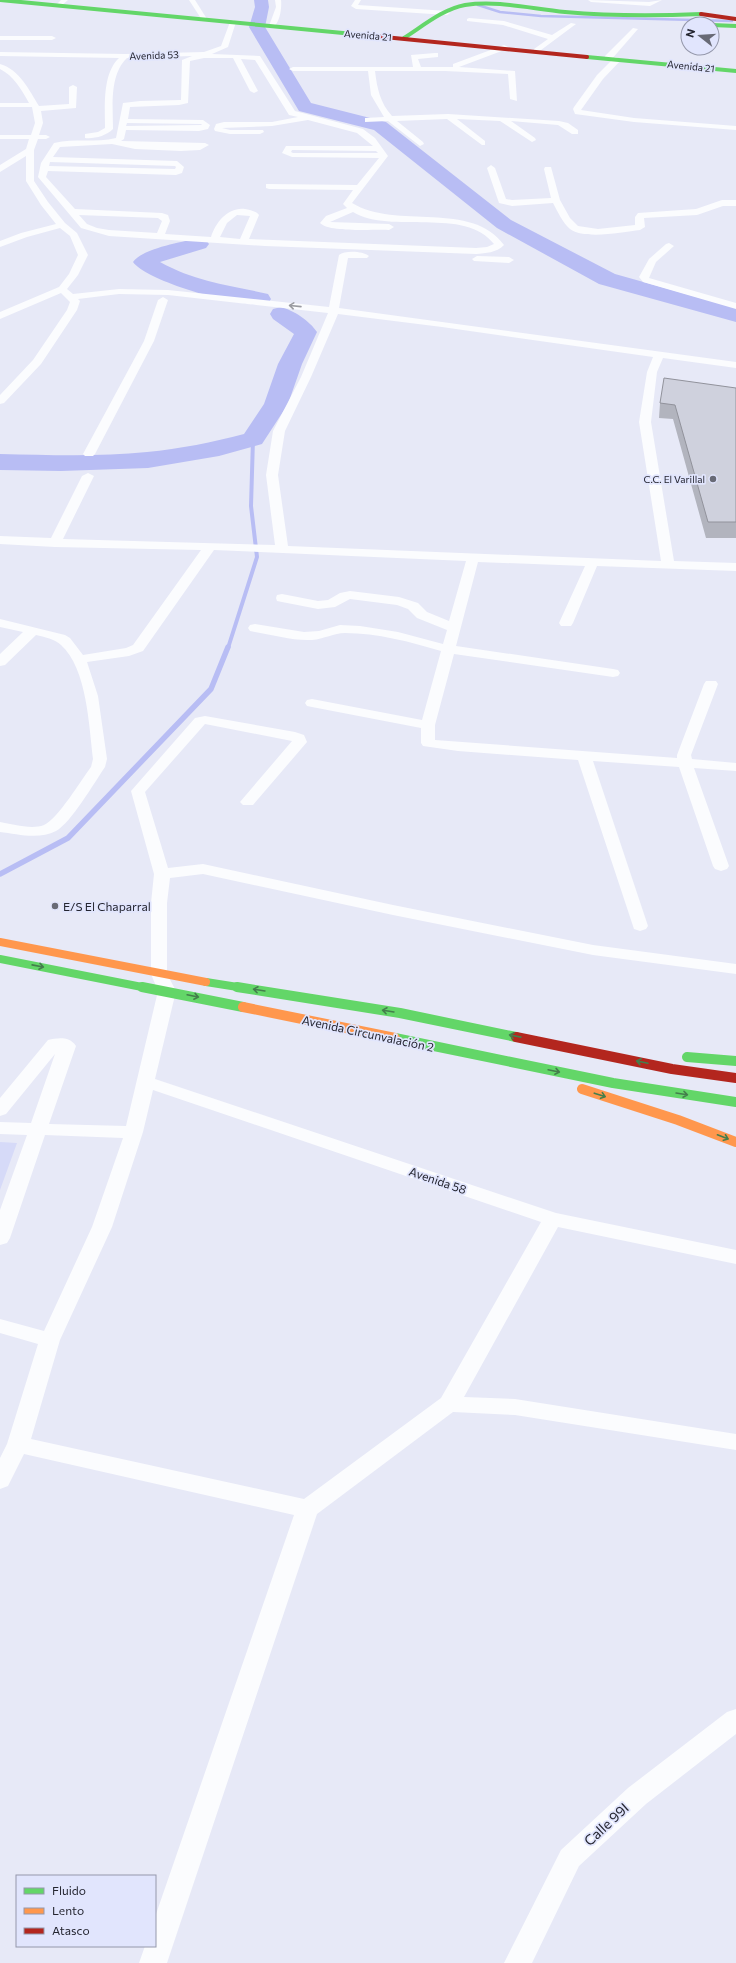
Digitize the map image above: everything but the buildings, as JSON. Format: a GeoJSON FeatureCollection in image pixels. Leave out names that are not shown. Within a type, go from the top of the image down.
{"type":"FeatureCollection","features":[{"type":"Feature","properties":{"kind":"main road","name":"Avenida 21"},"geometry":{"type":"LineString","coordinates":[[0,0],[62,3],[204,19],[736,71]]}},
{"type":"Feature","properties":{"kind":"main road"},"geometry":{"type":"LineString","coordinates":[[404,38],[447,12],[453,4],[495,3],[554,11],[608,15],[671,16],[701,14],[723,9]]}},
{"type":"Feature","properties":{"kind":"main road"},"geometry":{"type":"LineString","coordinates":[[467,4],[463,8],[464,12],[483,16],[520,18]]}},
{"type":"Feature","properties":{"kind":"main road"},"geometry":{"type":"LineString","coordinates":[[447,12],[470,18]]}},
{"type":"Feature","properties":{"kind":"main road"},"geometry":{"type":"LineString","coordinates":[[701,14],[736,19]]}},
{"type":"Feature","properties":{"kind":"main road"},"geometry":{"type":"LineString","coordinates":[[434,21],[451,17],[470,18],[483,16]]}},
{"type":"Feature","properties":{"kind":"main road"},"geometry":{"type":"LineString","coordinates":[[550,20],[680,24]]}},
{"type":"Feature","properties":{"kind":"main road"},"geometry":{"type":"LineString","coordinates":[[720,25],[736,26]]}},
{"type":"Feature","properties":{"kind":"main road","name":"Avenida Circunvalación 2"},"geometry":{"type":"LineString","coordinates":[[0,942],[470,1054],[614,1083],[736,1102]]}},
{"type":"Feature","properties":{"kind":"main road","name":"Avenida Circunvalación 2"},"geometry":{"type":"LineString","coordinates":[[0,959],[400,1013],[672,1069],[736,1078]]}},
{"type":"Feature","properties":{"kind":"main road"},"geometry":{"type":"LineString","coordinates":[[554,1044],[641,1053]]}},
{"type":"Feature","properties":{"kind":"main road"},"geometry":{"type":"LineString","coordinates":[[470,1054],[552,1080]]}},
{"type":"Feature","properties":{"kind":"main road"},"geometry":{"type":"LineString","coordinates":[[681,1056],[736,1061]]}},
{"type":"Feature","properties":{"kind":"main road"},"geometry":{"type":"LineString","coordinates":[[574,1087],[678,1120],[736,1142]]}},
{"type":"Feature","properties":{"kind":"street"},"geometry":{"type":"LineString","coordinates":[[192,0],[204,19]]}},
{"type":"Feature","properties":{"kind":"street"},"geometry":{"type":"LineString","coordinates":[[268,25],[279,7],[278,0]]}},
{"type":"Feature","properties":{"kind":"street"},"geometry":{"type":"LineString","coordinates":[[358,0],[354,6],[356,7],[399,6],[447,12]]}},
{"type":"Feature","properties":{"kind":"street"},"geometry":{"type":"LineString","coordinates":[[591,0],[650,4],[659,0]]}},
{"type":"Feature","properties":{"kind":"street"},"geometry":{"type":"LineString","coordinates":[[470,18],[504,23],[514,32],[553,38]]}},
{"type":"Feature","properties":{"kind":"street","name":"Avenida 53"},"geometry":{"type":"LineString","coordinates":[[0,137],[35,137],[72,140],[100,134],[109,129],[110,92],[114,72],[121,58],[125,56],[205,55],[224,47],[234,22]]}},
{"type":"Feature","properties":{"kind":"street"},"geometry":{"type":"LineString","coordinates":[[537,51],[573,24]]}},
{"type":"Feature","properties":{"kind":"street"},"geometry":{"type":"LineString","coordinates":[[608,58],[635,29]]}},
{"type":"Feature","properties":{"kind":"street"},"geometry":{"type":"LineString","coordinates":[[445,69],[474,60],[500,47],[514,32]]}},
{"type":"Feature","properties":{"kind":"street"},"geometry":{"type":"LineString","coordinates":[[0,38],[52,38]]}},
{"type":"Feature","properties":{"kind":"street"},"geometry":{"type":"LineString","coordinates":[[0,54],[125,56]]}},
{"type":"Feature","properties":{"kind":"street"},"geometry":{"type":"LineString","coordinates":[[111,141],[120,139],[126,105],[140,103],[179,103],[185,101],[185,62],[205,55],[236,56],[257,58],[290,112],[305,118],[360,131],[372,140],[377,149],[384,156]]}},
{"type":"Feature","properties":{"kind":"street"},"geometry":{"type":"LineString","coordinates":[[418,70],[414,57],[435,55]]}},
{"type":"Feature","properties":{"kind":"street"},"geometry":{"type":"LineString","coordinates":[[236,56],[254,91]]}},
{"type":"Feature","properties":{"kind":"street"},"geometry":{"type":"LineString","coordinates":[[578,112],[577,109],[594,86],[618,59]]}},
{"type":"Feature","properties":{"kind":"street"},"geometry":{"type":"LineString","coordinates":[[0,65],[16,64]]}},
{"type":"Feature","properties":{"kind":"street"},"geometry":{"type":"LineString","coordinates":[[0,65],[10,71],[19,80],[35,107],[39,123],[30,150],[30,181],[44,204],[62,225],[74,235],[83,255],[73,275],[62,289],[0,316]]}},
{"type":"Feature","properties":{"kind":"street"},"geometry":{"type":"LineString","coordinates":[[294,68],[445,69],[512,73],[514,99]]}},
{"type":"Feature","properties":{"kind":"street"},"geometry":{"type":"LineString","coordinates":[[371,69],[372,88],[377,104],[389,118],[420,144]]}},
{"type":"Feature","properties":{"kind":"street"},"geometry":{"type":"LineString","coordinates":[[594,86],[600,92]]}},
{"type":"Feature","properties":{"kind":"street"},"geometry":{"type":"LineString","coordinates":[[0,105],[35,107],[73,106],[74,87]]}},
{"type":"Feature","properties":{"kind":"street"},"geometry":{"type":"LineString","coordinates":[[578,112],[586,110],[592,104]]}},
{"type":"Feature","properties":{"kind":"street"},"geometry":{"type":"LineString","coordinates":[[578,112],[634,120],[736,128]]}},
{"type":"Feature","properties":{"kind":"street"},"geometry":{"type":"LineString","coordinates":[[448,116],[482,143]]}},
{"type":"Feature","properties":{"kind":"street"},"geometry":{"type":"LineString","coordinates":[[368,120],[448,116],[503,119],[559,123],[575,132]]}},
{"type":"Feature","properties":{"kind":"street"},"geometry":{"type":"LineString","coordinates":[[260,132],[230,132],[218,129],[219,126],[224,124],[272,124],[305,118]]}},
{"type":"Feature","properties":{"kind":"street"},"geometry":{"type":"LineString","coordinates":[[503,119],[532,140]]}},
{"type":"Feature","properties":{"kind":"street"},"geometry":{"type":"LineString","coordinates":[[203,122],[206,125],[205,128],[199,129],[122,124],[203,122]]}},
{"type":"Feature","properties":{"kind":"street"},"geometry":{"type":"LineString","coordinates":[[124,143],[128,146],[162,148],[198,148],[205,145],[72,140],[57,145],[47,160],[42,177],[84,226],[95,230],[215,240],[476,251],[489,250],[499,245],[488,233],[459,223],[373,216],[352,209],[347,204],[361,188],[384,156]]}},
{"type":"Feature","properties":{"kind":"street"},"geometry":{"type":"LineString","coordinates":[[377,149],[289,148],[286,153],[306,155],[384,156]]}},
{"type":"Feature","properties":{"kind":"street"},"geometry":{"type":"LineString","coordinates":[[0,169],[30,150]]}},
{"type":"Feature","properties":{"kind":"street"},"geometry":{"type":"LineString","coordinates":[[44,168],[176,172],[180,167],[177,164],[47,160]]}},
{"type":"Feature","properties":{"kind":"street"},"geometry":{"type":"LineString","coordinates":[[491,168],[502,201],[506,203],[556,200]]}},
{"type":"Feature","properties":{"kind":"street"},"geometry":{"type":"LineString","coordinates":[[548,170],[556,200],[567,220],[575,228],[586,231],[640,227],[639,217],[641,216],[697,212],[722,203],[736,203]]}},
{"type":"Feature","properties":{"kind":"street"},"geometry":{"type":"LineString","coordinates":[[269,186],[361,188]]}},
{"type":"Feature","properties":{"kind":"street"},"geometry":{"type":"LineString","coordinates":[[264,194],[354,197]]}},
{"type":"Feature","properties":{"kind":"street"},"geometry":{"type":"LineString","coordinates":[[64,202],[79,203]]}},
{"type":"Feature","properties":{"kind":"street"},"geometry":{"type":"LineString","coordinates":[[352,209],[329,218],[324,222],[326,224],[340,226],[477,228]]}},
{"type":"Feature","properties":{"kind":"street"},"geometry":{"type":"LineString","coordinates":[[72,212],[159,215],[165,217],[166,221],[160,236]]}},
{"type":"Feature","properties":{"kind":"street"},"geometry":{"type":"LineString","coordinates":[[215,240],[217,232],[227,215],[234,213],[251,213],[255,215],[244,241]]}},
{"type":"Feature","properties":{"kind":"street"},"geometry":{"type":"LineString","coordinates":[[0,244],[24,235],[62,225]]}},
{"type":"Feature","properties":{"kind":"street"},"geometry":{"type":"LineString","coordinates":[[669,246],[652,261],[644,278],[646,280],[736,306]]}},
{"type":"Feature","properties":{"kind":"street"},"geometry":{"type":"LineString","coordinates":[[248,252],[509,260]]}},
{"type":"Feature","properties":{"kind":"street"},"geometry":{"type":"LineString","coordinates":[[282,550],[272,475],[279,431],[306,377],[332,314],[344,255]]}},
{"type":"Feature","properties":{"kind":"street"},"geometry":{"type":"LineString","coordinates":[[62,289],[73,299],[124,296],[332,314]]}},
{"type":"Feature","properties":{"kind":"street"},"geometry":{"type":"LineString","coordinates":[[73,299],[88,293],[124,291],[217,298],[658,358],[736,371]]}},
{"type":"Feature","properties":{"kind":"street"},"geometry":{"type":"LineString","coordinates":[[0,400],[37,362],[72,310],[73,299]]}},
{"type":"Feature","properties":{"kind":"street"},"geometry":{"type":"LineString","coordinates":[[89,454],[149,341],[163,300]]}},
{"type":"Feature","properties":{"kind":"street"},"geometry":{"type":"LineString","coordinates":[[0,308],[14,310]]}},
{"type":"Feature","properties":{"kind":"street"},"geometry":{"type":"LineString","coordinates":[[658,358],[736,365]]}},
{"type":"Feature","properties":{"kind":"street"},"geometry":{"type":"LineString","coordinates":[[658,358],[652,372],[646,427],[668,564]]}},
{"type":"Feature","properties":{"kind":"street"},"geometry":{"type":"LineString","coordinates":[[55,543],[88,476]]}},
{"type":"Feature","properties":{"kind":"street"},"geometry":{"type":"LineString","coordinates":[[0,540],[55,543],[210,546],[473,558],[736,567]]}},
{"type":"Feature","properties":{"kind":"street"},"geometry":{"type":"LineString","coordinates":[[80,659],[129,652],[138,648],[210,546]]}},
{"type":"Feature","properties":{"kind":"street"},"geometry":{"type":"LineString","coordinates":[[473,558],[447,649],[428,725],[428,743],[458,747],[736,767]]}},
{"type":"Feature","properties":{"kind":"street"},"geometry":{"type":"LineString","coordinates":[[566,623],[593,561]]}},
{"type":"Feature","properties":{"kind":"street"},"geometry":{"type":"LineString","coordinates":[[282,598],[316,604],[330,604],[345,595],[399,601],[413,606],[422,615],[454,628]]}},
{"type":"Feature","properties":{"kind":"street"},"geometry":{"type":"LineString","coordinates":[[0,623],[65,640],[80,659],[92,702],[100,759],[98,767],[58,820],[49,828],[33,830],[0,827]]}},
{"type":"Feature","properties":{"kind":"street"},"geometry":{"type":"LineString","coordinates":[[255,628],[294,634],[318,635],[332,630],[347,628],[424,642],[447,649],[613,673]]}},
{"type":"Feature","properties":{"kind":"street"},"geometry":{"type":"LineString","coordinates":[[0,662],[32,631]]}},
{"type":"Feature","properties":{"kind":"street"},"geometry":{"type":"LineString","coordinates":[[712,684],[684,754],[685,763],[721,866]]}},
{"type":"Feature","properties":{"kind":"street"},"geometry":{"type":"LineString","coordinates":[[312,703],[428,725]]}},
{"type":"Feature","properties":{"kind":"street"},"geometry":{"type":"LineString","coordinates":[[0,1480],[18,1444],[50,1340],[102,1227],[134,1132],[146,1082],[163,982],[159,903],[162,874],[138,791],[200,721],[204,720],[290,735],[299,738],[300,742],[248,802]]}},
{"type":"Feature","properties":{"kind":"street"},"geometry":{"type":"LineString","coordinates":[[584,756],[588,772],[640,926]]}},
{"type":"Feature","properties":{"kind":"street"},"geometry":{"type":"LineString","coordinates":[[162,874],[203,869],[393,910],[593,950],[736,969]]}},
{"type":"Feature","properties":{"kind":"street"},"geometry":{"type":"LineString","coordinates":[[0,1110],[54,1044],[62,1043],[67,1046],[0,1238]]}},
{"type":"Feature","properties":{"kind":"street","name":"Avenida 58"},"geometry":{"type":"LineString","coordinates":[[146,1082],[553,1219],[736,1257]]}},
{"type":"Feature","properties":{"kind":"street"},"geometry":{"type":"LineString","coordinates":[[0,1128],[134,1132]]}},
{"type":"Feature","properties":{"kind":"street"},"geometry":{"type":"LineString","coordinates":[[153,1963],[307,1509],[449,1404],[553,1219]]}},
{"type":"Feature","properties":{"kind":"street"},"geometry":{"type":"LineString","coordinates":[[0,1326],[50,1340]]}},
{"type":"Feature","properties":{"kind":"street"},"geometry":{"type":"LineString","coordinates":[[449,1404],[515,1407],[736,1442]]}},
{"type":"Feature","properties":{"kind":"street"},"geometry":{"type":"LineString","coordinates":[[18,1444],[307,1509]]}},
{"type":"Feature","properties":{"kind":"street","name":"Calle 99I"},"geometry":{"type":"LineString","coordinates":[[518,1963],[570,1858],[637,1796],[736,1720]]}},
{"type":"Feature","properties":{"kind":"shaded area"},"geometry":{"type":"Polygon","coordinates":[[[0,1142],[17,1143],[0,1190],[0,1142]]]}},
{"type":"Feature","properties":{"kind":"waterway"},"geometry":{"type":"LineString","coordinates":[[261,0],[262,7],[257,27],[305,107],[380,126],[504,224],[607,279],[736,315]]}},
{"type":"Feature","properties":{"kind":"waterway"},"geometry":{"type":"LineString","coordinates":[[478,5],[500,12],[541,16],[732,21]]}},
{"type":"Feature","properties":{"kind":"waterway"},"geometry":{"type":"LineString","coordinates":[[199,244],[162,254],[144,262],[171,277],[220,292],[260,299]]}},
{"type":"Feature","properties":{"kind":"waterway"},"geometry":{"type":"LineString","coordinates":[[0,462],[61,463],[148,460],[219,448],[253,439],[276,404],[290,364],[306,332],[281,314]]}},
{"type":"Feature","properties":{"kind":"waterway"},"geometry":{"type":"LineString","coordinates":[[228,648],[257,557],[251,506],[253,439]]}},
{"type":"Feature","properties":{"kind":"waterway"},"geometry":{"type":"LineString","coordinates":[[0,874],[68,838],[211,689],[228,647]]}},
{"type":"Feature","properties":{"kind":"traffic: fast"},"geometry":{"type":"LineString","coordinates":[[0,0],[364,35]]}},
{"type":"Feature","properties":{"kind":"traffic: fast"},"geometry":{"type":"LineString","coordinates":[[404,38],[433,19],[457,7],[477,4],[502,4],[565,12],[599,14],[701,14]]}},
{"type":"Feature","properties":{"kind":"traffic: fast"},"geometry":{"type":"LineString","coordinates":[[720,25],[736,26]]}},
{"type":"Feature","properties":{"kind":"traffic: fast"},"geometry":{"type":"LineString","coordinates":[[587,57],[736,71]]}},
{"type":"Feature","properties":{"kind":"traffic: fast"},"geometry":{"type":"LineString","coordinates":[[0,959],[243,1007]]}},
{"type":"Feature","properties":{"kind":"traffic: fast"},"geometry":{"type":"LineString","coordinates":[[206,982],[400,1013],[516,1037]]}},
{"type":"Feature","properties":{"kind":"traffic: fast"},"geometry":{"type":"LineString","coordinates":[[395,1038],[613,1083],[736,1102]]}},
{"type":"Feature","properties":{"kind":"traffic: fast"},"geometry":{"type":"LineString","coordinates":[[687,1057],[736,1061]]}},
{"type":"Feature","properties":{"kind":"traffic: slow"},"geometry":{"type":"LineString","coordinates":[[0,942],[206,982]]}},
{"type":"Feature","properties":{"kind":"traffic: slow"},"geometry":{"type":"LineString","coordinates":[[243,1007],[395,1038]]}},
{"type":"Feature","properties":{"kind":"traffic: slow"},"geometry":{"type":"LineString","coordinates":[[582,1089],[678,1120],[736,1142]]}},
{"type":"Feature","properties":{"kind":"traffic: jam"},"geometry":{"type":"LineString","coordinates":[[701,14],[736,19]]}},
{"type":"Feature","properties":{"kind":"traffic: jam"},"geometry":{"type":"LineString","coordinates":[[364,35],[587,57]]}},
{"type":"Feature","properties":{"kind":"traffic: jam"},"geometry":{"type":"LineString","coordinates":[[516,1037],[672,1069],[736,1078]]}},
{"type":"Feature","properties":{"kind":"place","name":"C.C. El Varillal"},"geometry":{"type":"Point","coordinates":[713,479]}},
{"type":"Feature","properties":{"kind":"place","name":"E/S El Chaparral"},"geometry":{"type":"Point","coordinates":[55,906]}}]}
